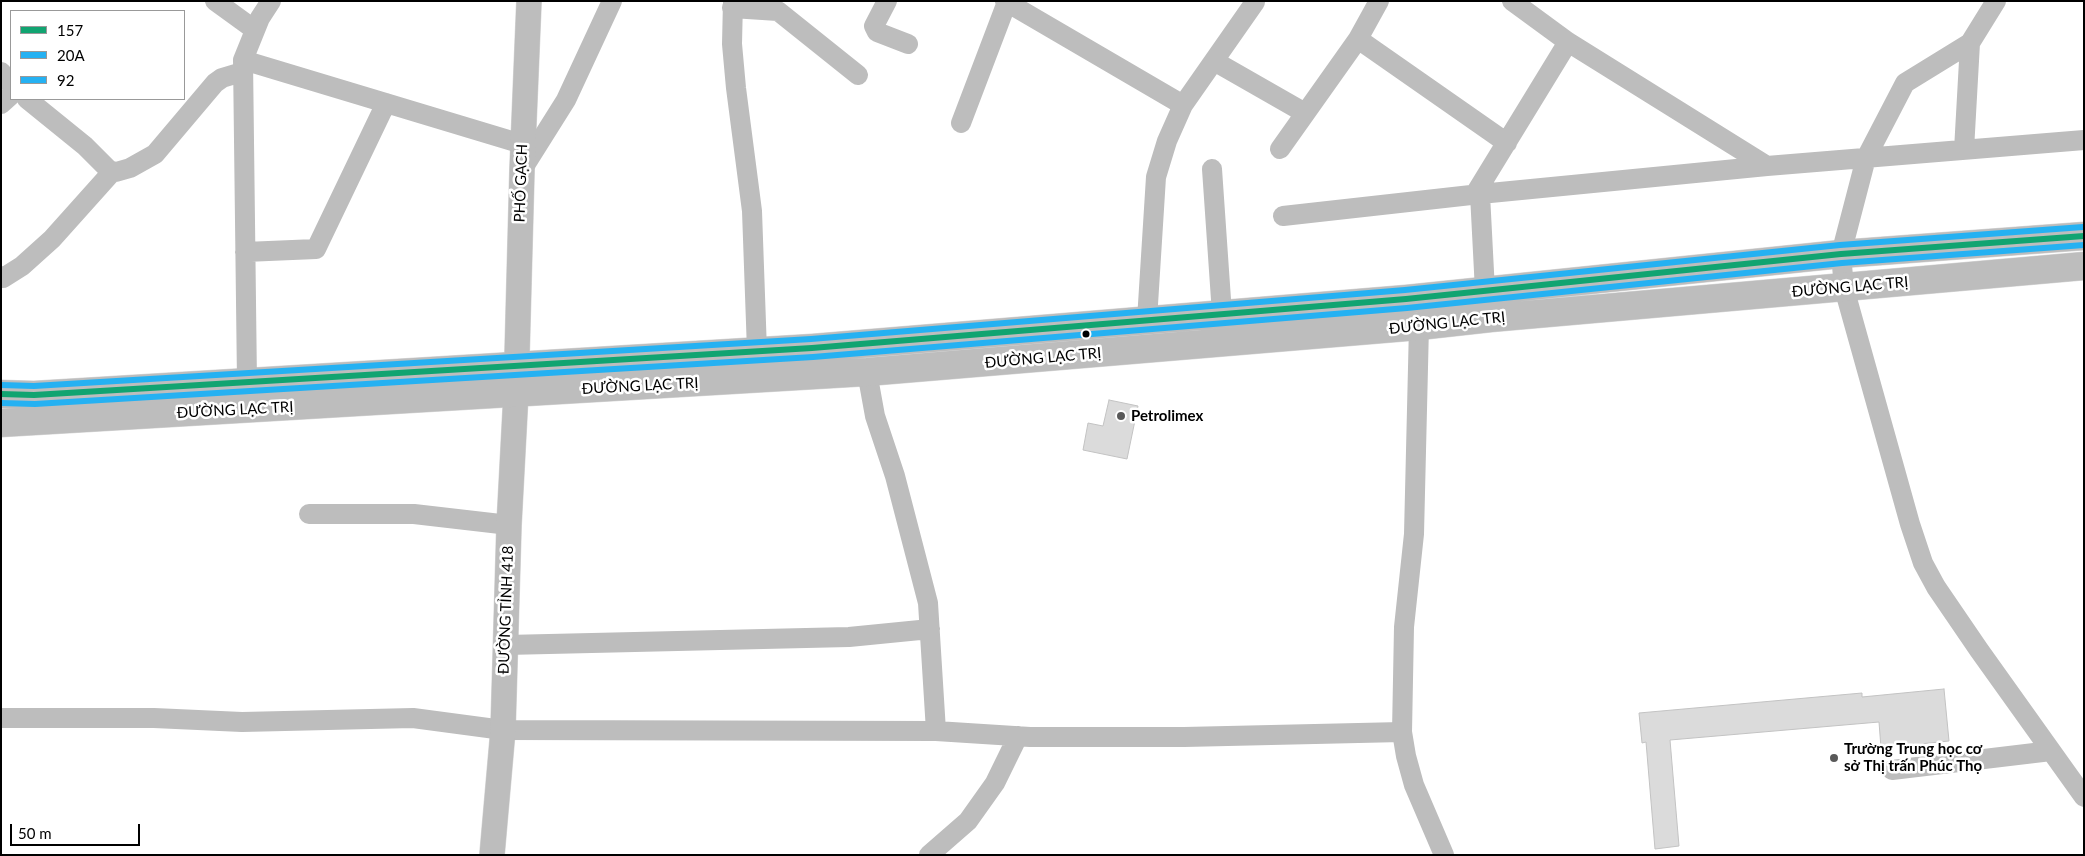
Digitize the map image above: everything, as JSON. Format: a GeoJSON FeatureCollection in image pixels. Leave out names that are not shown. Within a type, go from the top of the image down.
{"type":"FeatureCollection","features":[{"type":"Feature","properties":{"kind":"highway","name":"ĐƯỜNG LẠC TRỊ"},"geometry":{"type":"LineString","coordinates":[[1,394],[34,395],[822,347],[1484,291],[1841,254],[2084,236]]}},
{"type":"Feature","properties":{"kind":"highway","name":"ĐƯỜNG LẠC TRỊ"},"geometry":{"type":"LineString","coordinates":[[1,423],[866,372],[1419,326],[2084,266]]}},
{"type":"Feature","properties":{"kind":"main road","name":"PHỐ GẠCH"},"geometry":{"type":"LineString","coordinates":[[517,366],[522,144],[529,1]]}},
{"type":"Feature","properties":{"kind":"main road","name":"ĐƯỜNG TỈNH 418"},"geometry":{"type":"LineString","coordinates":[[492,855],[503,730],[508,525],[517,366]]}},
{"type":"Feature","properties":{"kind":"street"},"geometry":{"type":"LineString","coordinates":[[215,1],[255,30]]}},
{"type":"Feature","properties":{"kind":"street"},"geometry":{"type":"LineString","coordinates":[[247,382],[243,66],[260,18],[271,1]]}},
{"type":"Feature","properties":{"kind":"street"},"geometry":{"type":"LineString","coordinates":[[522,170],[566,100],[612,1]]}},
{"type":"Feature","properties":{"kind":"street"},"geometry":{"type":"LineString","coordinates":[[887,1],[874,26],[877,32],[908,44]]}},
{"type":"Feature","properties":{"kind":"street"},"geometry":{"type":"LineString","coordinates":[[1280,148],[1358,39],[1379,1]]}},
{"type":"Feature","properties":{"kind":"street"},"geometry":{"type":"LineString","coordinates":[[1512,1],[1568,42],[1767,166]]}},
{"type":"Feature","properties":{"kind":"street"},"geometry":{"type":"LineString","coordinates":[[1996,1],[1970,43],[1905,84],[1866,158],[1841,254],[1844,288],[1910,524],[1924,564],[1936,587],[1973,642],[2084,797]]}},
{"type":"Feature","properties":{"kind":"street"},"geometry":{"type":"LineString","coordinates":[[961,123],[1006,2],[1183,105]]}},
{"type":"Feature","properties":{"kind":"street"},"geometry":{"type":"LineString","coordinates":[[1147,320],[1156,177],[1167,141],[1183,105],[1254,2]]}},
{"type":"Feature","properties":{"kind":"street"},"geometry":{"type":"LineString","coordinates":[[758,351],[752,211],[736,88],[732,44],[732,4],[778,11],[858,75]]}},
{"type":"Feature","properties":{"kind":"street"},"geometry":{"type":"LineString","coordinates":[[1358,39],[1507,143]]}},
{"type":"Feature","properties":{"kind":"street"},"geometry":{"type":"LineString","coordinates":[[1484,291],[1477,194],[1568,42]]}},
{"type":"Feature","properties":{"kind":"street"},"geometry":{"type":"LineString","coordinates":[[1964,150],[1970,43]]}},
{"type":"Feature","properties":{"kind":"street"},"geometry":{"type":"LineString","coordinates":[[1214,61],[1305,113]]}},
{"type":"Feature","properties":{"kind":"street"},"geometry":{"type":"LineString","coordinates":[[2,278],[22,266],[52,239],[112,172],[130,168],[155,154],[215,83],[243,66],[386,103],[522,144]]}},
{"type":"Feature","properties":{"kind":"street"},"geometry":{"type":"LineString","coordinates":[[1,72],[10,83]]}},
{"type":"Feature","properties":{"kind":"street"},"geometry":{"type":"LineString","coordinates":[[28,100],[85,146],[112,172]]}},
{"type":"Feature","properties":{"kind":"street"},"geometry":{"type":"LineString","coordinates":[[245,252],[316,249],[386,103]]}},
{"type":"Feature","properties":{"kind":"street"},"geometry":{"type":"LineString","coordinates":[[1283,216],[1477,194],[1767,166],[2084,140]]}},
{"type":"Feature","properties":{"kind":"street"},"geometry":{"type":"LineString","coordinates":[[1212,169],[1222,314]]}},
{"type":"Feature","properties":{"kind":"street"},"geometry":{"type":"LineString","coordinates":[[1419,326],[1414,534],[1404,627],[1402,732],[1414,785],[1444,855]]}},
{"type":"Feature","properties":{"kind":"street"},"geometry":{"type":"LineString","coordinates":[[866,372],[875,416],[895,476],[928,603],[936,731]]}},
{"type":"Feature","properties":{"kind":"street"},"geometry":{"type":"LineString","coordinates":[[309,514],[414,514],[508,525]]}},
{"type":"Feature","properties":{"kind":"street"},"geometry":{"type":"LineString","coordinates":[[506,645],[849,637],[930,629]]}},
{"type":"Feature","properties":{"kind":"street"},"geometry":{"type":"LineString","coordinates":[[1,718],[154,718],[242,722],[413,718],[503,730],[936,731],[1018,736],[1184,737],[1402,732]]}},
{"type":"Feature","properties":{"kind":"street"},"geometry":{"type":"LineString","coordinates":[[929,855],[968,820],[995,783],[1009,758],[1018,736]]}},
{"type":"Feature","properties":{"kind":"street"},"geometry":{"type":"LineString","coordinates":[[1892,770],[2051,751]]}},
{"type":"Feature","properties":{"kind":"building"},"geometry":{"type":"Polygon","coordinates":[[[1109,400],[1138,406],[1127,459],[1083,450],[1088,423],[1103,426],[1109,400]]]}},
{"type":"Feature","properties":{"kind":"building"},"geometry":{"type":"Polygon","coordinates":[[[1944,689],[1949,741],[1881,748],[1879,722],[1670,740],[1679,846],[1655,849],[1646,742],[1642,743],[1639,713],[1862,693],[1862,697],[1944,689]]]}},
{"type":"Feature","properties":{"kind":"transit line","name":"92"},"geometry":{"type":"LineString","coordinates":[[1,385],[34,386],[811,339],[1405,290],[1840,245],[2083,227]]}},
{"type":"Feature","properties":{"kind":"transit line","name":"157"},"geometry":{"type":"LineString","coordinates":[[1,394],[34,395],[812,348],[1406,299],[1841,254],[2084,236]]}},
{"type":"Feature","properties":{"kind":"transit line","name":"20A"},"geometry":{"type":"LineString","coordinates":[[1,403],[35,404],[813,357],[1407,308],[1842,263],[2084,245]]}},
{"type":"Feature","properties":{"kind":"place","name":"Petrolimex"},"geometry":{"type":"Point","coordinates":[1121,416]}},
{"type":"Feature","properties":{"kind":"place","name":"Trường Trung học cơ sở Thị trấn Phúc Thọ"},"geometry":{"type":"Point","coordinates":[1834,758]}}]}
